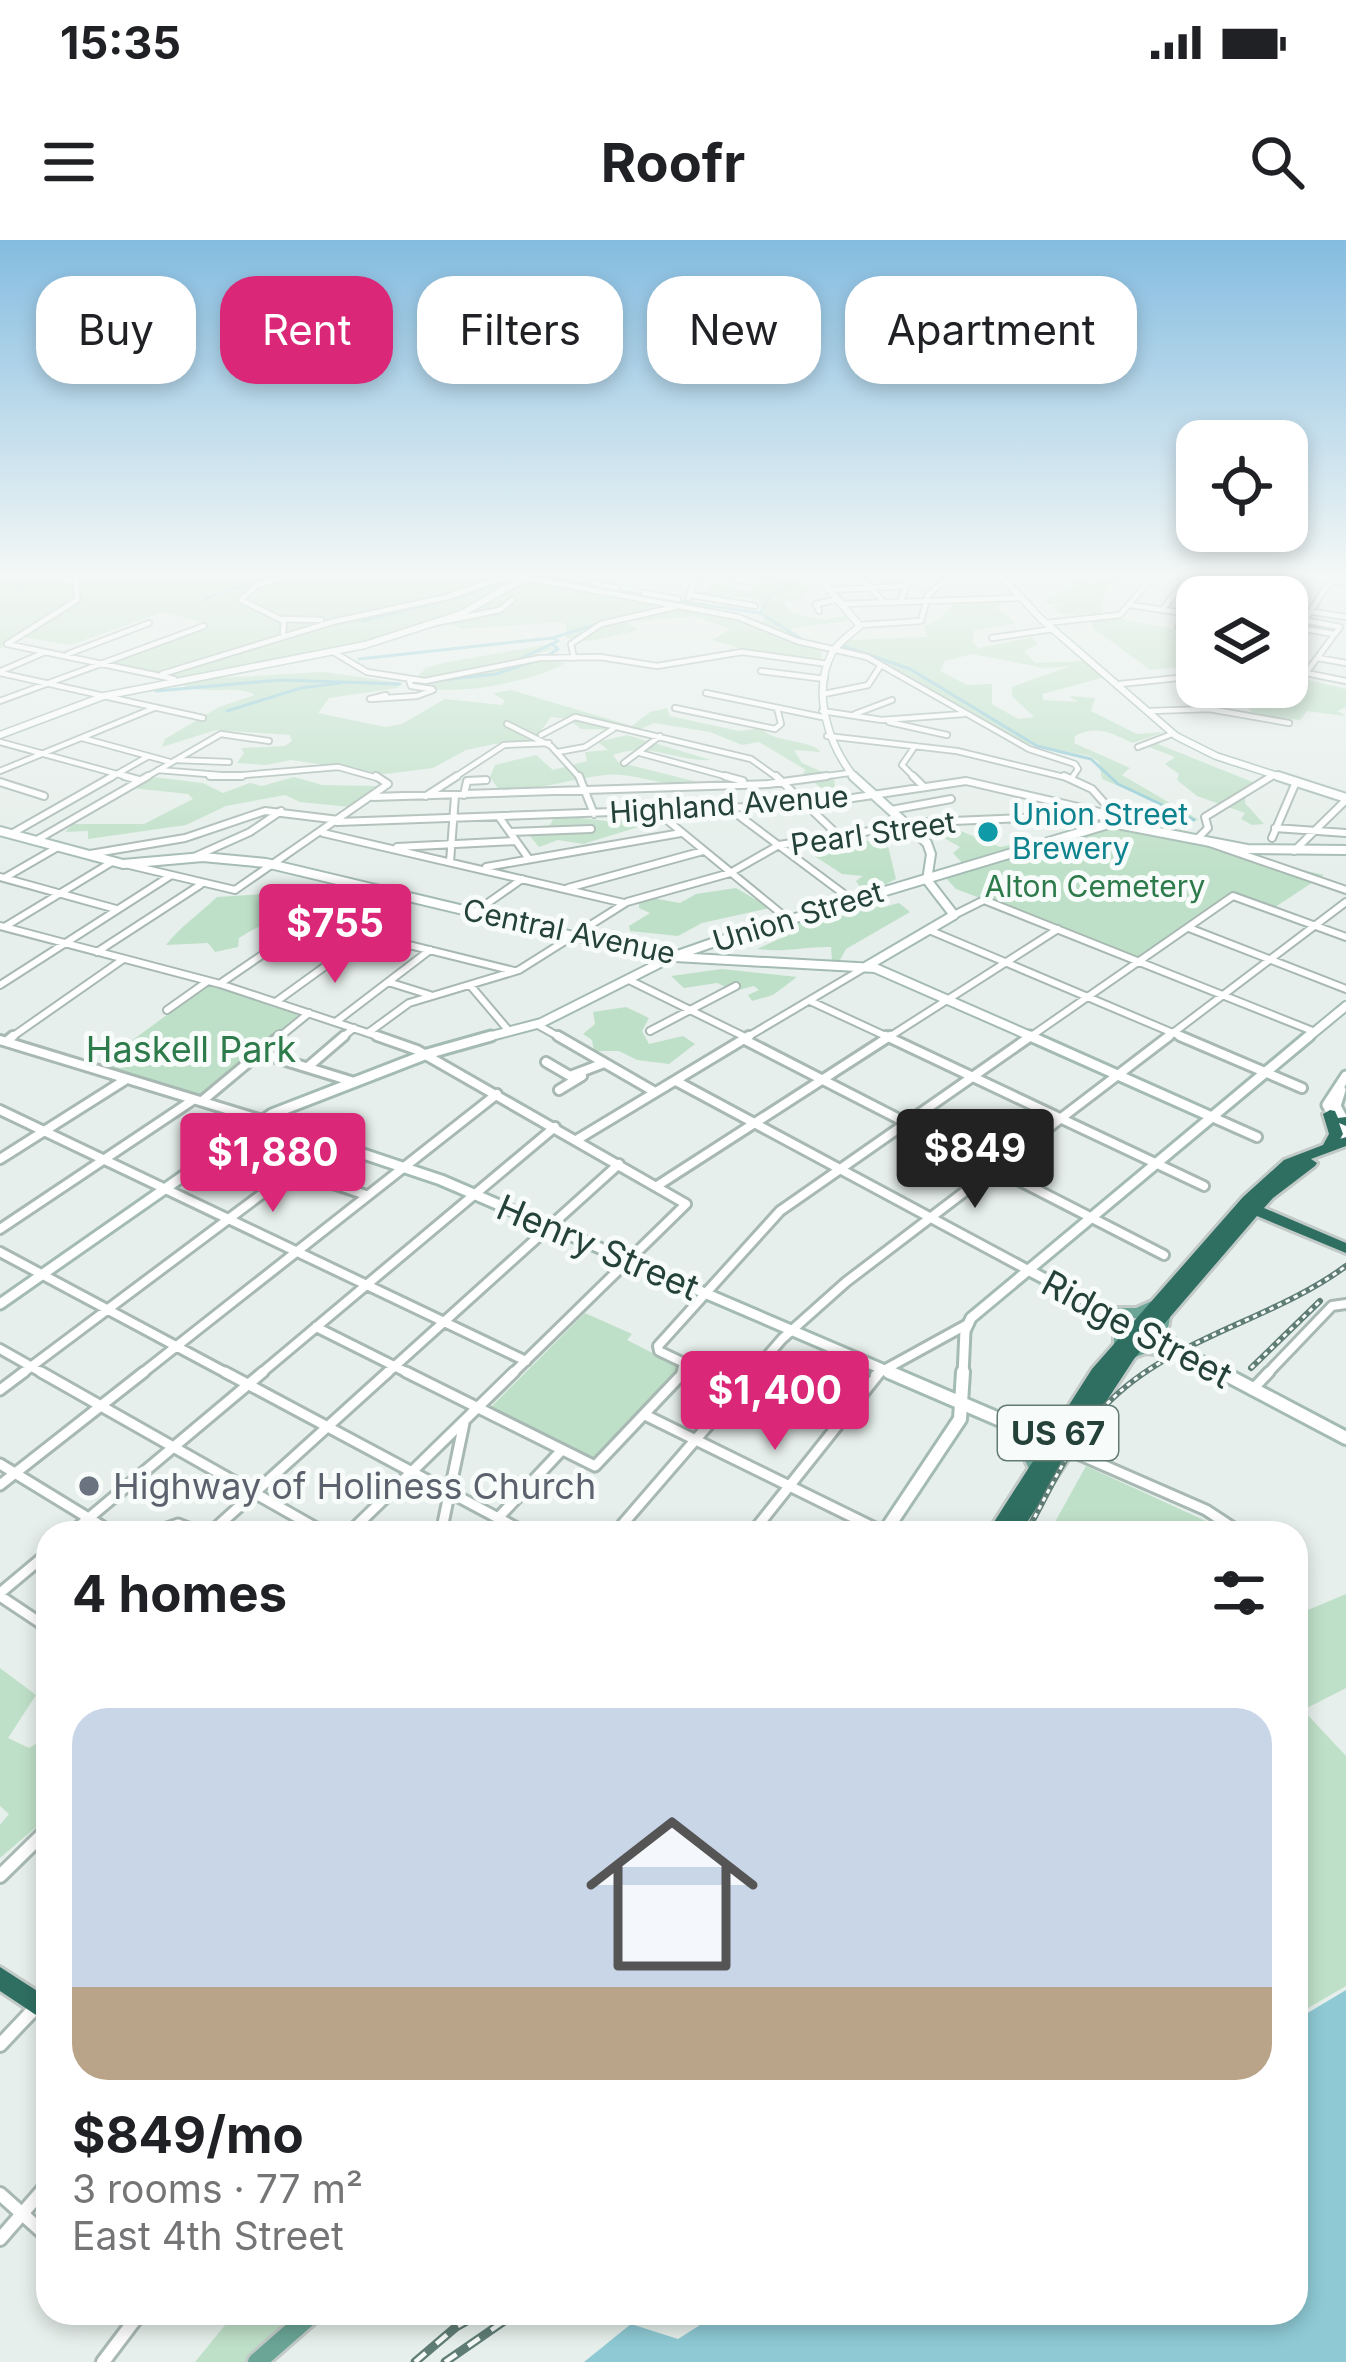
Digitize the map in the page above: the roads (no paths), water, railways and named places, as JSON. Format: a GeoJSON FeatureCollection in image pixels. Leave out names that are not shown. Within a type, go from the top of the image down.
{"type":"FeatureCollection","features":[{"type":"Feature","properties":{"kind":"highway"},"geometry":{"type":"LineString","coordinates":[[1237,1231],[1252,1205],[1289,1163],[1329,1145],[1343,1129]]}},
{"type":"Feature","properties":{"kind":"highway"},"geometry":{"type":"LineString","coordinates":[[1329,1145],[1336,1130],[1343,1129]]}},
{"type":"Feature","properties":{"kind":"highway"},"geometry":{"type":"LineString","coordinates":[[1252,1205],[1315,1160],[1343,1129]]}},
{"type":"Feature","properties":{"kind":"highway"},"geometry":{"type":"LineString","coordinates":[[1274,1189],[1279,1207],[1294,1222]]}},
{"type":"Feature","properties":{"kind":"highway"},"geometry":{"type":"LineString","coordinates":[[1252,1205],[1346,1244]]}},
{"type":"Feature","properties":{"kind":"highway","name":"US 67"},"geometry":{"type":"LineString","coordinates":[[1017,1521],[1068,1418],[1252,1205]]}},
{"type":"Feature","properties":{"kind":"highway"},"geometry":{"type":"LineString","coordinates":[[1237,1231],[1259,1221],[1294,1222]]}},
{"type":"Feature","properties":{"kind":"highway","name":"US 67"},"geometry":{"type":"LineString","coordinates":[[1161,1307],[1237,1231]]}},
{"type":"Feature","properties":{"kind":"highway","name":"US 67"},"geometry":{"type":"LineString","coordinates":[[1003,1521],[1036,1466],[1057,1445],[1124,1352]]}},
{"type":"Feature","properties":{"kind":"highway"},"geometry":{"type":"LineString","coordinates":[[0,1978],[36,2004]]}},
{"type":"Feature","properties":{"kind":"main road"},"geometry":{"type":"LineString","coordinates":[[1107,1313],[1161,1307],[1160,1326],[1179,1351]]}},
{"type":"Feature","properties":{"kind":"main road"},"geometry":{"type":"LineString","coordinates":[[1107,1313],[1124,1352],[1145,1348],[1179,1351]]}},
{"type":"Feature","properties":{"kind":"main road"},"geometry":{"type":"LineString","coordinates":[[1036,1466],[1017,1427],[1045,1427],[1068,1418]]}},
{"type":"Feature","properties":{"kind":"main road"},"geometry":{"type":"LineString","coordinates":[[257,2362],[299,2325]]}},
{"type":"Feature","properties":{"kind":"street"},"geometry":{"type":"LineString","coordinates":[[9,674],[203,718]]}},
{"type":"Feature","properties":{"kind":"street"},"geometry":{"type":"LineString","coordinates":[[0,701],[71,674]]}},
{"type":"Feature","properties":{"kind":"street"},"geometry":{"type":"LineString","coordinates":[[162,674],[174,680]]}},
{"type":"Feature","properties":{"kind":"street"},"geometry":{"type":"LineString","coordinates":[[0,738],[104,696],[209,674]]}},
{"type":"Feature","properties":{"kind":"street"},"geometry":{"type":"LineString","coordinates":[[381,674],[409,680],[465,674]]}},
{"type":"Feature","properties":{"kind":"street"},"geometry":{"type":"LineString","coordinates":[[790,674],[825,679]]}},
{"type":"Feature","properties":{"kind":"street"},"geometry":{"type":"LineString","coordinates":[[826,674],[822,714],[827,736],[849,773],[908,824],[931,851],[927,878],[954,915]]}},
{"type":"Feature","properties":{"kind":"street"},"geometry":{"type":"LineString","coordinates":[[824,694],[862,688],[878,674]]}},
{"type":"Feature","properties":{"kind":"street"},"geometry":{"type":"LineString","coordinates":[[897,674],[1054,758],[1077,765],[1071,778]]}},
{"type":"Feature","properties":{"kind":"street"},"geometry":{"type":"LineString","coordinates":[[1108,674],[1172,734],[1216,756],[1346,799],[1292,852]]}},
{"type":"Feature","properties":{"kind":"street"},"geometry":{"type":"LineString","coordinates":[[1306,674],[1346,681]]}},
{"type":"Feature","properties":{"kind":"street"},"geometry":{"type":"LineString","coordinates":[[1120,684],[1176,678]]}},
{"type":"Feature","properties":{"kind":"street"},"geometry":{"type":"LineString","coordinates":[[386,695],[411,699],[433,689],[411,686],[409,680]]}},
{"type":"Feature","properties":{"kind":"street"},"geometry":{"type":"LineString","coordinates":[[706,693],[777,708],[855,713],[947,735]]}},
{"type":"Feature","properties":{"kind":"street"},"geometry":{"type":"LineString","coordinates":[[855,713],[892,700]]}},
{"type":"Feature","properties":{"kind":"street"},"geometry":{"type":"LineString","coordinates":[[0,771],[155,707]]}},
{"type":"Feature","properties":{"kind":"street"},"geometry":{"type":"LineString","coordinates":[[674,708],[777,729],[781,724],[777,708]]}},
{"type":"Feature","properties":{"kind":"street"},"geometry":{"type":"LineString","coordinates":[[1149,711],[1209,709],[1289,723]]}},
{"type":"Feature","properties":{"kind":"street"},"geometry":{"type":"LineString","coordinates":[[882,720],[966,713]]}},
{"type":"Feature","properties":{"kind":"street"},"geometry":{"type":"LineString","coordinates":[[541,735],[575,717],[756,760],[839,836]]}},
{"type":"Feature","properties":{"kind":"street"},"geometry":{"type":"LineString","coordinates":[[507,724],[541,735],[550,743],[588,790],[594,814]]}},
{"type":"Feature","properties":{"kind":"street"},"geometry":{"type":"LineString","coordinates":[[558,752],[584,747],[615,729]]}},
{"type":"Feature","properties":{"kind":"street"},"geometry":{"type":"LineString","coordinates":[[35,841],[226,733],[269,741]]}},
{"type":"Feature","properties":{"kind":"street"},"geometry":{"type":"LineString","coordinates":[[1138,747],[1172,734]]}},
{"type":"Feature","properties":{"kind":"street"},"geometry":{"type":"LineString","coordinates":[[624,764],[662,735]]}},
{"type":"Feature","properties":{"kind":"street"},"geometry":{"type":"LineString","coordinates":[[827,736],[859,736],[1071,778],[1096,792],[1114,819]]}},
{"type":"Feature","properties":{"kind":"street"},"geometry":{"type":"LineString","coordinates":[[0,738],[140,780]]}},
{"type":"Feature","properties":{"kind":"street"},"geometry":{"type":"LineString","coordinates":[[82,738],[147,757],[229,762]]}},
{"type":"Feature","properties":{"kind":"street"},"geometry":{"type":"LineString","coordinates":[[425,797],[500,747],[550,743]]}},
{"type":"Feature","properties":{"kind":"street"},"geometry":{"type":"LineString","coordinates":[[915,746],[902,765],[924,788]]}},
{"type":"Feature","properties":{"kind":"street"},"geometry":{"type":"LineString","coordinates":[[640,753],[754,784]]}},
{"type":"Feature","properties":{"kind":"street"},"geometry":{"type":"LineString","coordinates":[[4,833],[147,757]]}},
{"type":"Feature","properties":{"kind":"street"},"geometry":{"type":"LineString","coordinates":[[128,865],[233,890],[388,783],[335,767],[238,776],[158,770]]}},
{"type":"Feature","properties":{"kind":"street"},"geometry":{"type":"LineString","coordinates":[[373,797],[783,783],[849,773]]}},
{"type":"Feature","properties":{"kind":"street"},"geometry":{"type":"LineString","coordinates":[[1200,840],[1208,828],[1201,818],[1274,775]]}},
{"type":"Feature","properties":{"kind":"street"},"geometry":{"type":"LineString","coordinates":[[464,796],[466,782],[486,780]]}},
{"type":"Feature","properties":{"kind":"street"},"geometry":{"type":"LineString","coordinates":[[0,782],[44,796]]}},
{"type":"Feature","properties":{"kind":"street","name":"Highland Avenue"},"geometry":{"type":"LineString","coordinates":[[87,855],[185,838],[250,814],[281,811],[339,821],[806,806],[981,782],[1114,819]]}},
{"type":"Feature","properties":{"kind":"street"},"geometry":{"type":"LineString","coordinates":[[1271,838],[1296,782]]}},
{"type":"Feature","properties":{"kind":"street"},"geometry":{"type":"LineString","coordinates":[[450,862],[454,796]]}},
{"type":"Feature","properties":{"kind":"street"},"geometry":{"type":"LineString","coordinates":[[891,810],[951,799]]}},
{"type":"Feature","properties":{"kind":"street"},"geometry":{"type":"LineString","coordinates":[[730,808],[852,900]]}},
{"type":"Feature","properties":{"kind":"street"},"geometry":{"type":"LineString","coordinates":[[185,838],[196,855],[250,832],[281,811]]}},
{"type":"Feature","properties":{"kind":"street"},"geometry":{"type":"LineString","coordinates":[[656,812],[789,920]]}},
{"type":"Feature","properties":{"kind":"street"},"geometry":{"type":"LineString","coordinates":[[499,817],[529,859]]}},
{"type":"Feature","properties":{"kind":"street","name":"Union Street"},"geometry":{"type":"LineString","coordinates":[[0,1304],[262,1120],[427,1054],[536,1024],[672,957],[1072,838],[1114,819],[1200,840]]}},
{"type":"Feature","properties":{"kind":"street","name":"Pearl Street"},"geometry":{"type":"LineString","coordinates":[[368,1033],[405,1005],[515,971],[625,903],[730,873],[779,845],[908,824],[1114,819]]}},
{"type":"Feature","properties":{"kind":"street"},"geometry":{"type":"LineString","coordinates":[[1275,828],[1346,833]]}},
{"type":"Feature","properties":{"kind":"street"},"geometry":{"type":"LineString","coordinates":[[510,832],[591,829]]}},
{"type":"Feature","properties":{"kind":"street","name":"Central Avenue"},"geometry":{"type":"LineString","coordinates":[[4,833],[128,865],[196,855],[274,865],[672,957],[867,966],[1257,1137]]}},
{"type":"Feature","properties":{"kind":"street"},"geometry":{"type":"LineString","coordinates":[[321,833],[625,903]]}},
{"type":"Feature","properties":{"kind":"street"},"geometry":{"type":"LineString","coordinates":[[478,868],[681,833]]}},
{"type":"Feature","properties":{"kind":"street"},"geometry":{"type":"LineString","coordinates":[[1200,840],[1292,852],[1346,850]]}},
{"type":"Feature","properties":{"kind":"street"},"geometry":{"type":"LineString","coordinates":[[1200,840],[1346,890]]}},
{"type":"Feature","properties":{"kind":"street"},"geometry":{"type":"LineString","coordinates":[[388,848],[515,841]]}},
{"type":"Feature","properties":{"kind":"street"},"geometry":{"type":"LineString","coordinates":[[2,879],[58,847]]}},
{"type":"Feature","properties":{"kind":"street"},"geometry":{"type":"LineString","coordinates":[[566,889],[704,851]]}},
{"type":"Feature","properties":{"kind":"street"},"geometry":{"type":"LineString","coordinates":[[3,929],[112,862]]}},
{"type":"Feature","properties":{"kind":"street"},"geometry":{"type":"LineString","coordinates":[[0,985],[170,876]]}},
{"type":"Feature","properties":{"kind":"street"},"geometry":{"type":"LineString","coordinates":[[2,879],[117,909]]}},
{"type":"Feature","properties":{"kind":"street"},"geometry":{"type":"LineString","coordinates":[[475,912],[522,879]]}},
{"type":"Feature","properties":{"kind":"street"},"geometry":{"type":"LineString","coordinates":[[96,953],[202,884]]}},
{"type":"Feature","properties":{"kind":"street"},"geometry":{"type":"LineString","coordinates":[[220,984],[364,886]]}},
{"type":"Feature","properties":{"kind":"street"},"geometry":{"type":"LineString","coordinates":[[316,1327],[596,1466],[686,1370],[685,1364],[658,1347],[773,1216],[839,1169],[1234,896],[1346,937]]}},
{"type":"Feature","properties":{"kind":"street"},"geometry":{"type":"LineString","coordinates":[[577,1140],[983,900],[1316,1033]]}},
{"type":"Feature","properties":{"kind":"street"},"geometry":{"type":"LineString","coordinates":[[626,1521],[792,1331],[930,1218],[1346,902]]}},
{"type":"Feature","properties":{"kind":"street"},"geometry":{"type":"LineString","coordinates":[[313,921],[515,971]]}},
{"type":"Feature","properties":{"kind":"street"},"geometry":{"type":"LineString","coordinates":[[1188,928],[1346,988]]}},
{"type":"Feature","properties":{"kind":"street"},"geometry":{"type":"LineString","coordinates":[[3,929],[220,984],[427,1054],[686,1204],[361,1521]]}},
{"type":"Feature","properties":{"kind":"street"},"geometry":{"type":"LineString","coordinates":[[657,1186],[1058,929]]}},
{"type":"Feature","properties":{"kind":"street"},"geometry":{"type":"LineString","coordinates":[[929,930],[1302,1088]]}},
{"type":"Feature","properties":{"kind":"street"},"geometry":{"type":"LineString","coordinates":[[276,1002],[369,935]]}},
{"type":"Feature","properties":{"kind":"street"},"geometry":{"type":"LineString","coordinates":[[335,1022],[430,950]]}},
{"type":"Feature","properties":{"kind":"street"},"geometry":{"type":"LineString","coordinates":[[2,1042],[122,960]]}},
{"type":"Feature","properties":{"kind":"street"},"geometry":{"type":"LineString","coordinates":[[627,980],[1164,1255]]}},
{"type":"Feature","properties":{"kind":"street"},"geometry":{"type":"LineString","coordinates":[[167,1010],[208,981]]}},
{"type":"Feature","properties":{"kind":"street"},"geometry":{"type":"LineString","coordinates":[[388,982],[431,996]]}},
{"type":"Feature","properties":{"kind":"street"},"geometry":{"type":"LineString","coordinates":[[470,985],[509,1031]]}},
{"type":"Feature","properties":{"kind":"street"},"geometry":{"type":"LineString","coordinates":[[650,1030],[736,986]]}},
{"type":"Feature","properties":{"kind":"street"},"geometry":{"type":"LineString","coordinates":[[810,1001],[1204,1186]]}},
{"type":"Feature","properties":{"kind":"street"},"geometry":{"type":"LineString","coordinates":[[761,1521],[882,1369],[966,1325],[1346,1006]]}},
{"type":"Feature","properties":{"kind":"street"},"geometry":{"type":"LineString","coordinates":[[0,1229],[197,1101],[309,1013]]}},
{"type":"Feature","properties":{"kind":"street"},"geometry":{"type":"LineString","coordinates":[[536,1024],[657,1093]]}},
{"type":"Feature","properties":{"kind":"street"},"geometry":{"type":"LineString","coordinates":[[308,1067],[354,1028]]}},
{"type":"Feature","properties":{"kind":"street","name":"Henry Street"},"geometry":{"type":"LineString","coordinates":[[2,1042],[405,1166],[1017,1427],[1223,1521]]}},
{"type":"Feature","properties":{"kind":"street"},"geometry":{"type":"LineString","coordinates":[[260,1053],[356,1082]]}},
{"type":"Feature","properties":{"kind":"street"},"geometry":{"type":"LineString","coordinates":[[546,1062],[570,1076],[604,1063]]}},
{"type":"Feature","properties":{"kind":"street"},"geometry":{"type":"LineString","coordinates":[[559,1090],[604,1063]]}},
{"type":"Feature","properties":{"kind":"street"},"geometry":{"type":"LineString","coordinates":[[0,1160],[126,1079]]}},
{"type":"Feature","properties":{"kind":"street"},"geometry":{"type":"LineString","coordinates":[[1343,1129],[1328,1100],[1346,1080]]}},
{"type":"Feature","properties":{"kind":"street","name":"Ridge Street"},"geometry":{"type":"LineString","coordinates":[[676,1081],[1346,1438]]}},
{"type":"Feature","properties":{"kind":"street"},"geometry":{"type":"LineString","coordinates":[[0,1485],[497,1094]]}},
{"type":"Feature","properties":{"kind":"street"},"geometry":{"type":"LineString","coordinates":[[0,1110],[526,1360]]}},
{"type":"Feature","properties":{"kind":"street"},"geometry":{"type":"LineString","coordinates":[[86,1521],[555,1127]]}},
{"type":"Feature","properties":{"kind":"street"},"geometry":{"type":"LineString","coordinates":[[0,1390],[332,1142]]}},
{"type":"Feature","properties":{"kind":"street"},"geometry":{"type":"LineString","coordinates":[[221,1521],[619,1164]]}},
{"type":"Feature","properties":{"kind":"street"},"geometry":{"type":"LineString","coordinates":[[294,1170],[367,1195]]}},
{"type":"Feature","properties":{"kind":"street"},"geometry":{"type":"LineString","coordinates":[[0,1252],[504,1521]]}},
{"type":"Feature","properties":{"kind":"street"},"geometry":{"type":"LineString","coordinates":[[1252,1390],[1331,1307],[1346,1304]]}},
{"type":"Feature","properties":{"kind":"street"},"geometry":{"type":"LineString","coordinates":[[892,1521],[951,1436],[963,1404],[966,1325]]}},
{"type":"Feature","properties":{"kind":"street"},"geometry":{"type":"LineString","coordinates":[[0,1348],[304,1521]]}},
{"type":"Feature","properties":{"kind":"street"},"geometry":{"type":"LineString","coordinates":[[645,1415],[860,1521]]}},
{"type":"Feature","properties":{"kind":"street"},"geometry":{"type":"LineString","coordinates":[[443,1521],[465,1420]]}},
{"type":"Feature","properties":{"kind":"street"},"geometry":{"type":"LineString","coordinates":[[498,1518],[561,1451]]}},
{"type":"Feature","properties":{"kind":"street"},"geometry":{"type":"LineString","coordinates":[[0,1464],[95,1521]]}},
{"type":"Feature","properties":{"kind":"street"},"geometry":{"type":"LineString","coordinates":[[36,1563],[0,1594],[36,1620]]}},
{"type":"Feature","properties":{"kind":"street"},"geometry":{"type":"LineString","coordinates":[[0,1876],[36,1841]]}},
{"type":"Feature","properties":{"kind":"street"},"geometry":{"type":"LineString","coordinates":[[0,2045],[36,2015]]}},
{"type":"Feature","properties":{"kind":"street"},"geometry":{"type":"LineString","coordinates":[[0,2194],[36,2226]]}},
{"type":"Feature","properties":{"kind":"street"},"geometry":{"type":"LineString","coordinates":[[0,2239],[36,2198]]}},
{"type":"Feature","properties":{"kind":"street"},"geometry":{"type":"LineString","coordinates":[[103,2362],[130,2325]]}},
{"type":"Feature","properties":{"kind":"water"},"geometry":{"type":"Polygon","coordinates":[[[1346,1990],[1346,2362],[584,2362],[630,2325],[678,2339],[700,2325],[1308,2325],[1308,2013],[1346,1990]]]}},
{"type":"Feature","properties":{"kind":"waterway"},"geometry":{"type":"LineString","coordinates":[[415,683],[496,674]]}},
{"type":"Feature","properties":{"kind":"waterway"},"geometry":{"type":"LineString","coordinates":[[918,674],[1037,746],[1091,759],[1118,784],[1194,820]]}},
{"type":"Feature","properties":{"kind":"waterway"},"geometry":{"type":"LineString","coordinates":[[156,691],[280,680],[400,684]]}},
{"type":"Feature","properties":{"kind":"waterway"},"geometry":{"type":"LineString","coordinates":[[227,711],[301,688],[341,683]]}},
{"type":"Feature","properties":{"kind":"railway"},"geometry":{"type":"LineString","coordinates":[[1032,1521],[1081,1435],[1131,1383],[1190,1346],[1286,1302],[1346,1266]]}},
{"type":"Feature","properties":{"kind":"railway"},"geometry":{"type":"LineString","coordinates":[[1251,1368],[1320,1301]]}},
{"type":"Feature","properties":{"kind":"railway"},"geometry":{"type":"LineString","coordinates":[[415,2362],[460,2325]]}},
{"type":"Feature","properties":{"kind":"railway"},"geometry":{"type":"LineString","coordinates":[[445,2362],[499,2325]]}},
{"type":"Feature","properties":{"kind":"place","name":"Union Street Brewery"},"geometry":{"type":"Point","coordinates":[988,832]}},
{"type":"Feature","properties":{"kind":"place","name":"Highway of Holiness Church"},"geometry":{"type":"Point","coordinates":[89,1486]}},
{"type":"Feature","properties":{"kind":"park label","name":"Alton Cemetery"},"geometry":{"type":"Point","coordinates":[1095,887]}},
{"type":"Feature","properties":{"kind":"park label","name":"Haskell Park"},"geometry":{"type":"Point","coordinates":[191,1049]}}]}
